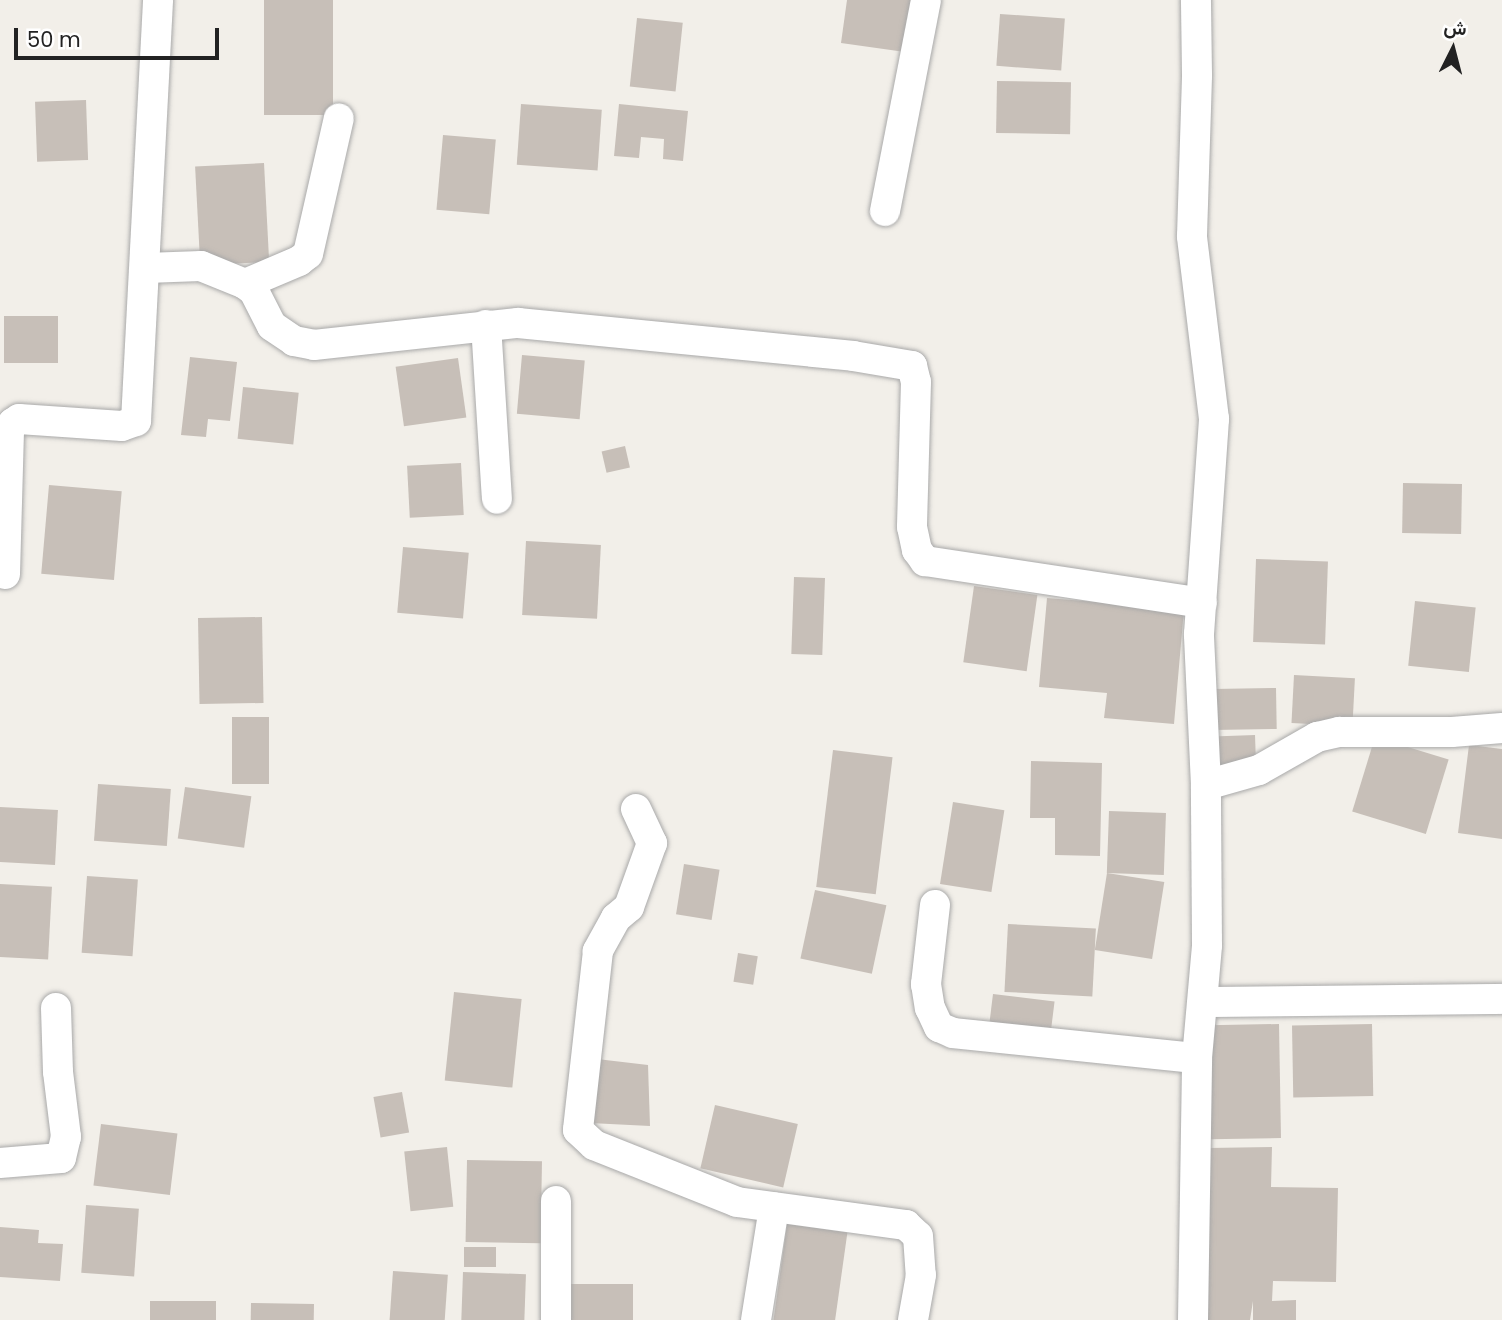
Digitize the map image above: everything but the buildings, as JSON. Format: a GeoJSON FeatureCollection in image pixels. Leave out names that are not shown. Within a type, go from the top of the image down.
{"type":"FeatureCollection","features":[{"type":"Feature","properties":{"kind":"street"},"geometry":{"type":"LineString","coordinates":[[5,574],[9,430],[19,419],[122,426],[136,421],[158,0]]}},
{"type":"Feature","properties":{"kind":"street"},"geometry":{"type":"LineString","coordinates":[[885,211],[926,0]]}},
{"type":"Feature","properties":{"kind":"street"},"geometry":{"type":"LineString","coordinates":[[1193,1320],[1197,1058],[1207,945],[1206,785],[1199,634],[1214,419],[1192,236],[1197,75],[1196,0]]}},
{"type":"Feature","properties":{"kind":"street"},"geometry":{"type":"LineString","coordinates":[[246,284],[299,261],[308,254],[339,118]]}},
{"type":"Feature","properties":{"kind":"street"},"geometry":{"type":"LineString","coordinates":[[146,268],[201,266],[246,284],[254,291],[272,326],[294,341],[314,345],[518,323],[853,356],[912,366],[916,382],[912,527],[917,550],[925,561],[1202,603]]}},
{"type":"Feature","properties":{"kind":"street"},"geometry":{"type":"LineString","coordinates":[[486,325],[497,499]]}},
{"type":"Feature","properties":{"kind":"street"},"geometry":{"type":"LineString","coordinates":[[1206,785],[1259,771],[1317,737],[1339,732],[1452,732],[1502,728]]}},
{"type":"Feature","properties":{"kind":"street"},"geometry":{"type":"LineString","coordinates":[[636,809],[652,843],[629,907],[616,918],[598,951],[578,1130],[594,1145],[737,1202],[866,1217],[906,1225],[918,1236],[920,1275],[913,1320]]}},
{"type":"Feature","properties":{"kind":"street"},"geometry":{"type":"LineString","coordinates":[[935,905],[926,976],[930,1008],[939,1027],[953,1033],[1197,1058]]}},
{"type":"Feature","properties":{"kind":"street"},"geometry":{"type":"LineString","coordinates":[[1203,1002],[1502,999]]}},
{"type":"Feature","properties":{"kind":"street"},"geometry":{"type":"LineString","coordinates":[[0,1163],[61,1158],[66,1137],[58,1072],[56,1008]]}},
{"type":"Feature","properties":{"kind":"street"},"geometry":{"type":"LineString","coordinates":[[555,1320],[556,1201]]}},
{"type":"Feature","properties":{"kind":"street"},"geometry":{"type":"LineString","coordinates":[[756,1320],[774,1207]]}}]}
